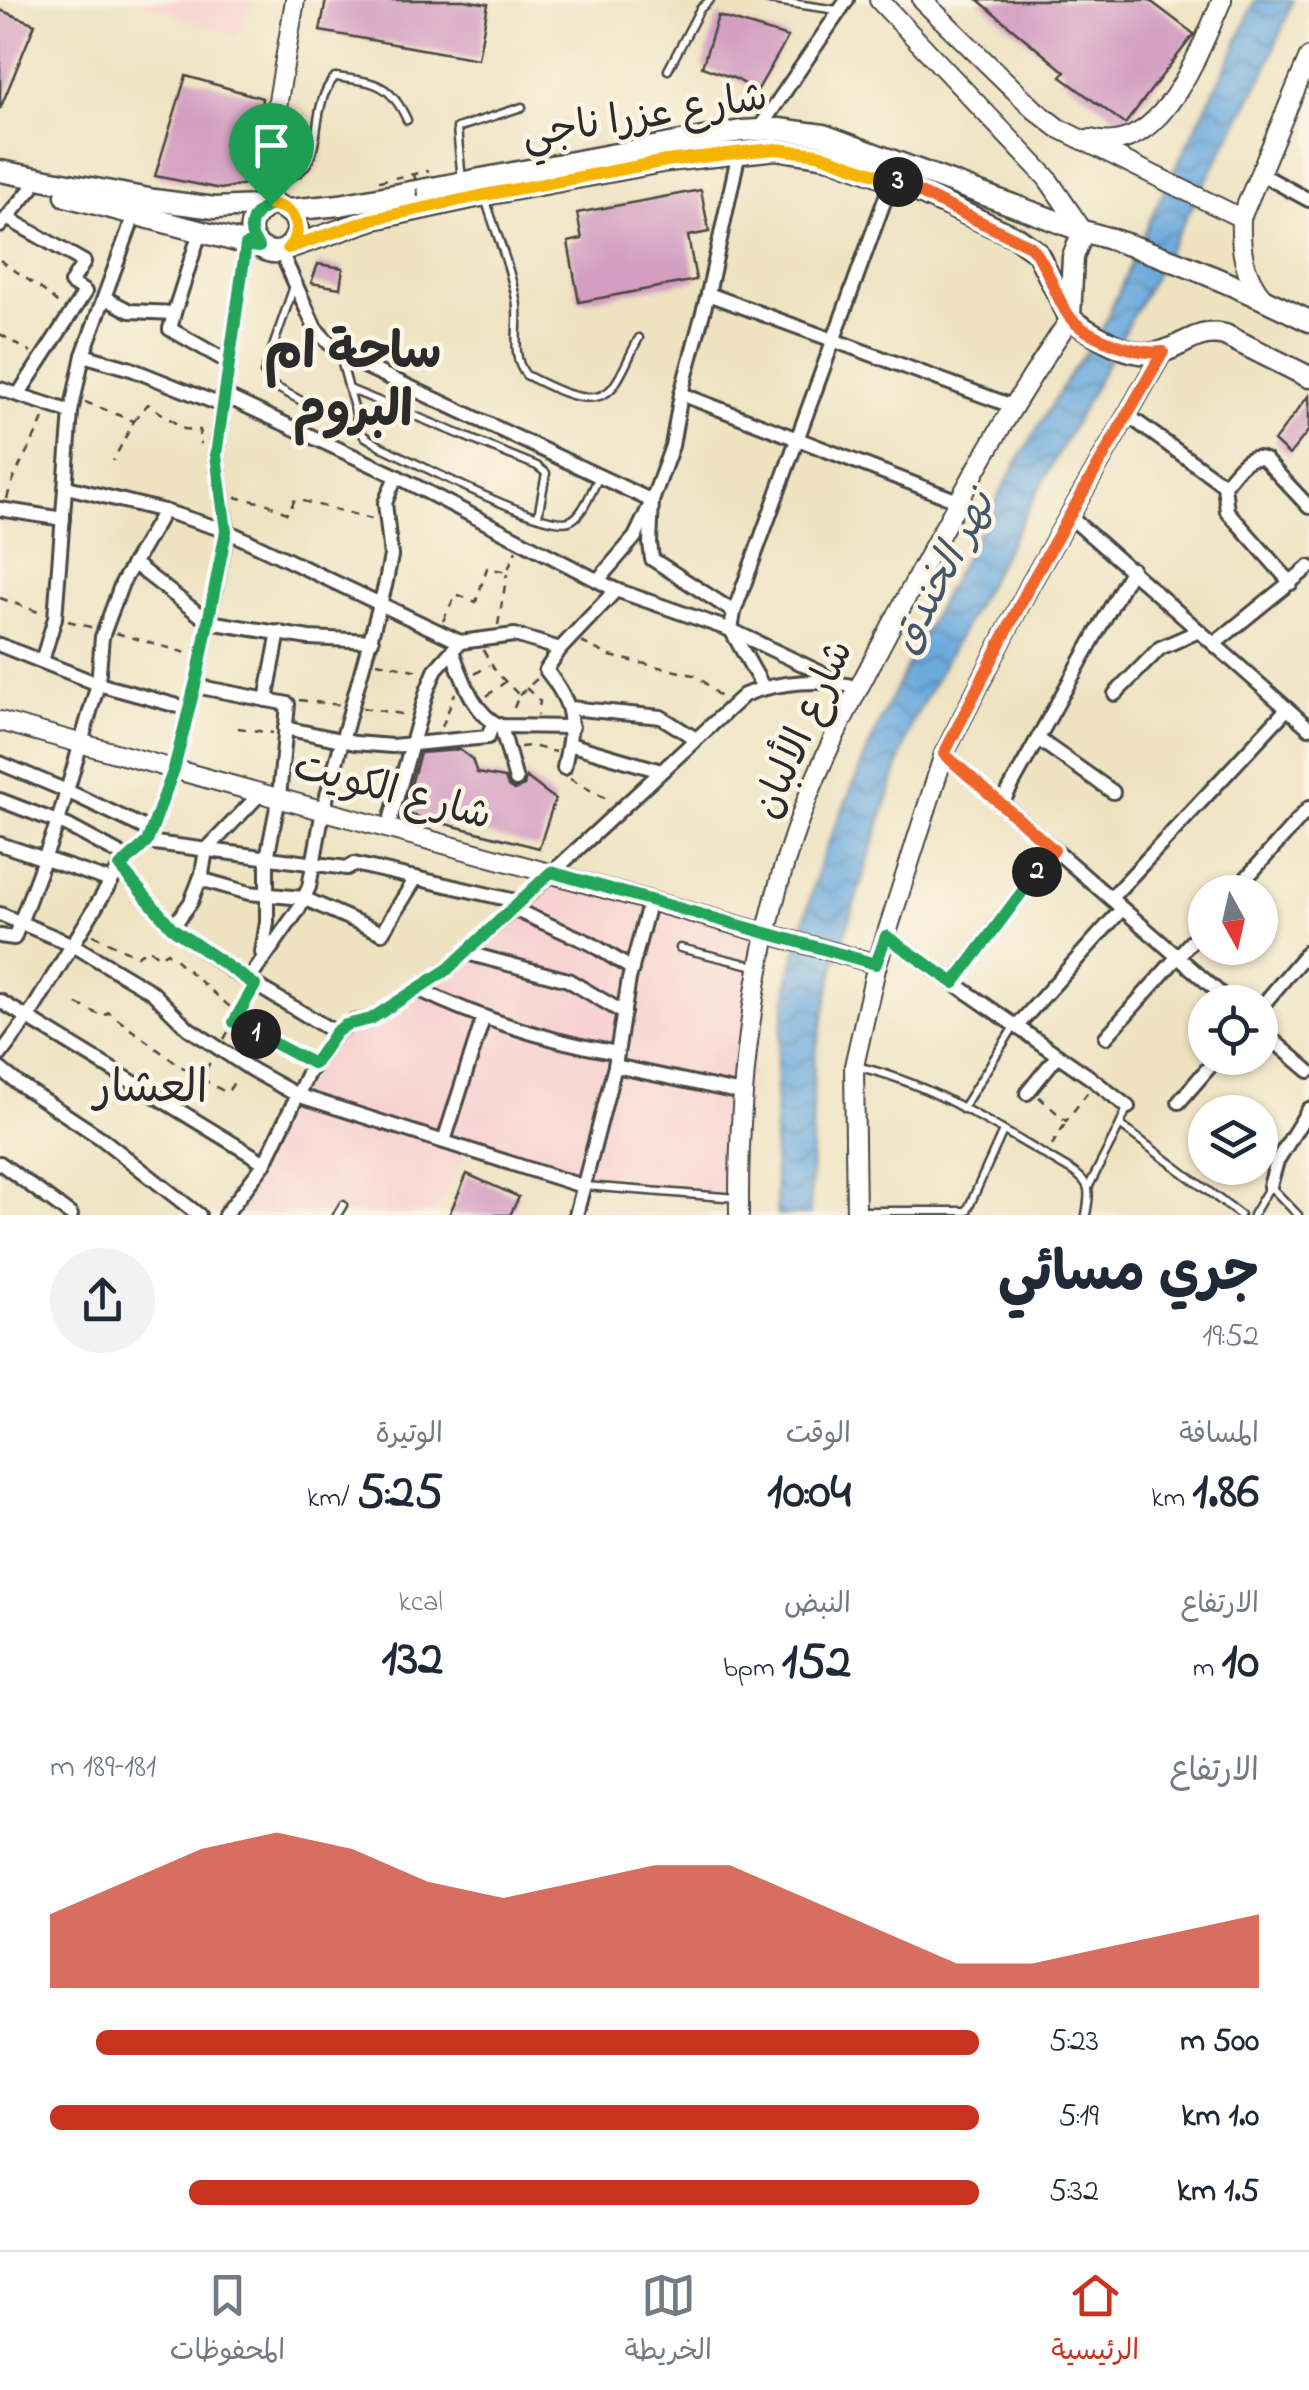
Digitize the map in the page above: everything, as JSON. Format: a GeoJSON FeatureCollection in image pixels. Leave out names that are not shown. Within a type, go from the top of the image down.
{"type":"FeatureCollection","features":[{"type":"Feature","properties":{"kind":"main road"},"geometry":{"type":"LineString","coordinates":[[0,183],[253,246],[284,250],[298,230],[274,208],[272,181],[276,118],[295,0]]}},
{"type":"Feature","properties":{"kind":"main road"},"geometry":{"type":"LineString","coordinates":[[879,0],[1046,178],[1083,231],[1073,257],[1070,319],[1137,353],[1163,352],[1212,332],[1226,335],[1309,377]]}},
{"type":"Feature","properties":{"kind":"main road"},"geometry":{"type":"LineString","coordinates":[[922,0],[1058,128],[1241,218]]}},
{"type":"Feature","properties":{"kind":"main road"},"geometry":{"type":"LineString","coordinates":[[1058,128],[1103,142],[1120,142],[1149,127],[1196,58],[1222,0]]}},
{"type":"Feature","properties":{"kind":"main road"},"geometry":{"type":"LineString","coordinates":[[1264,299],[1252,284],[1242,254],[1241,218],[1309,57]]}},
{"type":"Feature","properties":{"kind":"main road","name":"شارع عزرا ناجي"},"geometry":{"type":"LineString","coordinates":[[0,172],[214,208],[274,208],[340,205],[759,129],[823,135],[1116,240],[1264,299],[1309,322]]}},
{"type":"Feature","properties":{"kind":"main road","name":"شارع عزرا ناجي"},"geometry":{"type":"LineString","coordinates":[[284,250],[373,219],[484,195],[666,161],[776,149],[818,154],[892,180],[1030,246],[1041,258],[1070,319]]}},
{"type":"Feature","properties":{"kind":"main road"},"geometry":{"type":"LineString","coordinates":[[253,246],[250,226],[274,208]]}},
{"type":"Feature","properties":{"kind":"main road","name":"شارع الألبان"},"geometry":{"type":"LineString","coordinates":[[738,1206],[742,1093],[760,967],[772,934],[792,839],[849,685],[1012,406],[1070,319]]}},
{"type":"Feature","properties":{"kind":"main road"},"geometry":{"type":"LineString","coordinates":[[856,1213],[854,1066],[870,962],[886,936],[944,754],[1069,516],[1163,352]]}},
{"type":"Feature","properties":{"kind":"main road","name":"شارع الكويت"},"geometry":{"type":"LineString","coordinates":[[0,720],[870,962]]}},
{"type":"Feature","properties":{"kind":"street"},"geometry":{"type":"LineString","coordinates":[[759,129],[843,5]]}},
{"type":"Feature","properties":{"kind":"street"},"geometry":{"type":"LineString","coordinates":[[598,580],[636,537],[672,446],[739,152]]}},
{"type":"Feature","properties":{"kind":"street"},"geometry":{"type":"LineString","coordinates":[[1260,173],[1309,200]]}},
{"type":"Feature","properties":{"kind":"street"},"geometry":{"type":"LineString","coordinates":[[764,687],[730,630],[734,612],[892,180]]}},
{"type":"Feature","properties":{"kind":"street"},"geometry":{"type":"LineString","coordinates":[[18,395],[84,292],[70,282],[84,262],[4,222],[32,188]]}},
{"type":"Feature","properties":{"kind":"street"},"geometry":{"type":"LineString","coordinates":[[42,661],[56,618],[72,405],[82,355],[135,214]]}},
{"type":"Feature","properties":{"kind":"street"},"geometry":{"type":"LineString","coordinates":[[200,232],[170,329],[228,362]]}},
{"type":"Feature","properties":{"kind":"street"},"geometry":{"type":"LineString","coordinates":[[0,1055],[29,1016],[111,881],[149,837],[174,769],[226,531],[217,446],[228,362],[253,246]]}},
{"type":"Feature","properties":{"kind":"street"},"geometry":{"type":"LineString","coordinates":[[284,250],[315,328],[339,354],[652,501]]}},
{"type":"Feature","properties":{"kind":"street"},"geometry":{"type":"LineString","coordinates":[[708,294],[1012,406]]}},
{"type":"Feature","properties":{"kind":"street"},"geometry":{"type":"LineString","coordinates":[[104,298],[130,311],[174,313]]}},
{"type":"Feature","properties":{"kind":"street"},"geometry":{"type":"LineString","coordinates":[[82,355],[222,400],[396,476],[616,590],[730,630],[849,685]]}},
{"type":"Feature","properties":{"kind":"street"},"geometry":{"type":"LineString","coordinates":[[0,389],[48,405],[72,405]]}},
{"type":"Feature","properties":{"kind":"street"},"geometry":{"type":"LineString","coordinates":[[681,394],[958,502]]}},
{"type":"Feature","properties":{"kind":"street"},"geometry":{"type":"LineString","coordinates":[[1126,414],[1224,485],[1227,512],[1291,583]]}},
{"type":"Feature","properties":{"kind":"street"},"geometry":{"type":"LineString","coordinates":[[1224,485],[1250,458],[1258,456],[1309,507]]}},
{"type":"Feature","properties":{"kind":"street"},"geometry":{"type":"LineString","coordinates":[[258,965],[303,898],[314,864],[323,810],[381,604],[391,556],[385,503],[396,476]]}},
{"type":"Feature","properties":{"kind":"street"},"geometry":{"type":"LineString","coordinates":[[67,487],[226,531],[438,631],[456,646],[476,704],[502,732],[516,780]]}},
{"type":"Feature","properties":{"kind":"street"},"geometry":{"type":"LineString","coordinates":[[652,501],[652,559],[734,612]]}},
{"type":"Feature","properties":{"kind":"street"},"geometry":{"type":"LineString","coordinates":[[2,510],[63,518]]}},
{"type":"Feature","properties":{"kind":"street"},"geometry":{"type":"LineString","coordinates":[[0,936],[14,938],[58,822],[98,684],[102,638],[122,583],[164,511]]}},
{"type":"Feature","properties":{"kind":"street"},"geometry":{"type":"LineString","coordinates":[[1069,516],[1309,728]]}},
{"type":"Feature","properties":{"kind":"street"},"geometry":{"type":"LineString","coordinates":[[134,563],[209,622],[308,638],[372,641]]}},
{"type":"Feature","properties":{"kind":"street"},"geometry":{"type":"LineString","coordinates":[[1214,644],[1309,567]]}},
{"type":"Feature","properties":{"kind":"street"},"geometry":{"type":"LineString","coordinates":[[1002,803],[1132,569]]}},
{"type":"Feature","properties":{"kind":"street"},"geometry":{"type":"LineString","coordinates":[[616,590],[560,649],[546,670],[570,708],[572,727],[567,756],[661,771]]}},
{"type":"Feature","properties":{"kind":"street"},"geometry":{"type":"LineString","coordinates":[[1115,694],[1160,648],[1199,631]]}},
{"type":"Feature","properties":{"kind":"street"},"geometry":{"type":"LineString","coordinates":[[266,700],[280,632]]}},
{"type":"Feature","properties":{"kind":"street"},"geometry":{"type":"LineString","coordinates":[[388,828],[434,674],[456,646],[515,635],[560,649]]}},
{"type":"Feature","properties":{"kind":"street"},"geometry":{"type":"LineString","coordinates":[[0,645],[98,684],[190,709]]}},
{"type":"Feature","properties":{"kind":"street"},"geometry":{"type":"LineString","coordinates":[[224,1215],[265,1163],[297,1094],[336,1032],[346,1025],[371,1019],[420,990],[466,953],[744,695],[764,687],[849,685]]}},
{"type":"Feature","properties":{"kind":"street"},"geometry":{"type":"LineString","coordinates":[[195,686],[288,704],[270,795],[265,941],[251,983]]}},
{"type":"Feature","properties":{"kind":"street"},"geometry":{"type":"LineString","coordinates":[[570,708],[661,717],[696,739]]}},
{"type":"Feature","properties":{"kind":"street"},"geometry":{"type":"LineString","coordinates":[[1111,898],[1287,709]]}},
{"type":"Feature","properties":{"kind":"street"},"geometry":{"type":"LineString","coordinates":[[285,732],[374,745],[572,727]]}},
{"type":"Feature","properties":{"kind":"street"},"geometry":{"type":"LineString","coordinates":[[1038,739],[1113,792]]}},
{"type":"Feature","properties":{"kind":"street"},"geometry":{"type":"LineString","coordinates":[[944,754],[1210,985]]}},
{"type":"Feature","properties":{"kind":"street"},"geometry":{"type":"LineString","coordinates":[[0,764],[67,791],[149,837],[206,850],[346,868],[354,864],[517,906],[632,969]]}},
{"type":"Feature","properties":{"kind":"street"},"geometry":{"type":"LineString","coordinates":[[172,928],[191,902],[206,850],[270,795]]}},
{"type":"Feature","properties":{"kind":"street"},"geometry":{"type":"LineString","coordinates":[[0,800],[58,822],[124,863],[172,928],[251,983],[336,1032]]}},
{"type":"Feature","properties":{"kind":"street"},"geometry":{"type":"LineString","coordinates":[[1249,875],[1309,808]]}},
{"type":"Feature","properties":{"kind":"street"},"geometry":{"type":"LineString","coordinates":[[0,844],[111,881]]}},
{"type":"Feature","properties":{"kind":"street"},"geometry":{"type":"LineString","coordinates":[[954,983],[1054,850]]}},
{"type":"Feature","properties":{"kind":"street"},"geometry":{"type":"LineString","coordinates":[[200,879],[266,896],[303,898],[382,933],[416,878]]}},
{"type":"Feature","properties":{"kind":"street"},"geometry":{"type":"LineString","coordinates":[[576,1215],[616,1060],[632,969],[650,900]]}},
{"type":"Feature","properties":{"kind":"street"},"geometry":{"type":"LineString","coordinates":[[1016,1026],[1122,909]]}},
{"type":"Feature","properties":{"kind":"street"},"geometry":{"type":"LineString","coordinates":[[0,914],[74,945],[152,992],[188,1028],[297,1094],[582,1186]]}},
{"type":"Feature","properties":{"kind":"street"},"geometry":{"type":"LineString","coordinates":[[886,936],[1128,1107]]}},
{"type":"Feature","properties":{"kind":"street"},"geometry":{"type":"LineString","coordinates":[[1106,1037],[1188,945]]}},
{"type":"Feature","properties":{"kind":"street"},"geometry":{"type":"LineString","coordinates":[[1278,987],[1309,950]]}},
{"type":"Feature","properties":{"kind":"street"},"geometry":{"type":"LineString","coordinates":[[466,953],[568,980],[624,1012]]}},
{"type":"Feature","properties":{"kind":"street"},"geometry":{"type":"LineString","coordinates":[[420,990],[483,1018],[616,1060],[742,1093]]}},
{"type":"Feature","properties":{"kind":"street"},"geometry":{"type":"LineString","coordinates":[[0,1000],[265,1163]]}},
{"type":"Feature","properties":{"kind":"street"},"geometry":{"type":"LineString","coordinates":[[444,1141],[483,1018]]}},
{"type":"Feature","properties":{"kind":"street"},"geometry":{"type":"LineString","coordinates":[[1278,1044],[1309,1071]]}},
{"type":"Feature","properties":{"kind":"street"},"geometry":{"type":"LineString","coordinates":[[1028,1092],[1058,1055]]}},
{"type":"Feature","properties":{"kind":"street"},"geometry":{"type":"LineString","coordinates":[[0,1068],[101,1138],[199,1215]]}},
{"type":"Feature","properties":{"kind":"street"},"geometry":{"type":"LineString","coordinates":[[1179,1102],[1202,1075]]}},
{"type":"Feature","properties":{"kind":"street"},"geometry":{"type":"LineString","coordinates":[[1270,1186],[1277,1161],[1309,1109]]}},
{"type":"Feature","properties":{"kind":"street"},"geometry":{"type":"LineString","coordinates":[[0,1162],[70,1215]]}},
{"type":"Feature","properties":{"kind":"lane"},"geometry":{"type":"LineString","coordinates":[[668,70],[700,10],[710,0]]}},
{"type":"Feature","properties":{"kind":"lane"},"geometry":{"type":"LineString","coordinates":[[769,0],[843,5]]}},
{"type":"Feature","properties":{"kind":"lane"},"geometry":{"type":"LineString","coordinates":[[272,181],[293,178],[308,165],[324,89],[335,77],[386,87],[398,100],[406,120]]}},
{"type":"Feature","properties":{"kind":"lane"},"geometry":{"type":"LineString","coordinates":[[462,182],[456,128],[522,107]]}},
{"type":"Feature","properties":{"kind":"lane"},"geometry":{"type":"LineString","coordinates":[[484,195],[517,300],[516,349],[520,368],[526,375],[574,395],[602,395],[611,388],[639,338]]}},
{"type":"Feature","properties":{"kind":"lane"},"geometry":{"type":"LineString","coordinates":[[295,285],[264,373],[270,384],[311,406]]}},
{"type":"Feature","properties":{"kind":"lane"},"geometry":{"type":"LineString","coordinates":[[339,354],[360,430],[372,441],[528,514],[562,522],[573,519],[600,476]]}},
{"type":"Feature","properties":{"kind":"lane"},"geometry":{"type":"LineString","coordinates":[[349,389],[536,466],[546,473],[538,516]]}},
{"type":"Feature","properties":{"kind":"lane"},"geometry":{"type":"LineString","coordinates":[[680,948],[760,967]]}},
{"type":"Feature","properties":{"kind":"lane"},"geometry":{"type":"LineString","coordinates":[[962,1109],[1016,1026]]}},
{"type":"Feature","properties":{"kind":"lane"},"geometry":{"type":"LineString","coordinates":[[854,1066],[926,1088],[1046,1156],[1089,1186]]}},
{"type":"Feature","properties":{"kind":"lane"},"geometry":{"type":"LineString","coordinates":[[1086,1215],[1089,1186],[1128,1107]]}},
{"type":"Feature","properties":{"kind":"lane"},"geometry":{"type":"LineString","coordinates":[[1120,1125],[1240,1215]]}},
{"type":"Feature","properties":{"kind":"lane"},"geometry":{"type":"LineString","coordinates":[[856,1213],[967,1213],[1003,1131]]}},
{"type":"Feature","properties":{"kind":"lane"},"geometry":{"type":"LineString","coordinates":[[582,1186],[738,1206]]}},
{"type":"Feature","properties":{"kind":"lane"},"geometry":{"type":"LineString","coordinates":[[1252,1215],[1270,1186],[1298,1215]]}},
{"type":"Feature","properties":{"kind":"lane"},"geometry":{"type":"LineString","coordinates":[[337,1215],[343,1205]]}},
{"type":"Feature","properties":{"kind":"path"},"geometry":{"type":"LineString","coordinates":[[379,180],[432,170]]}},
{"type":"Feature","properties":{"kind":"path"},"geometry":{"type":"LineString","coordinates":[[414,173],[422,218]]}},
{"type":"Feature","properties":{"kind":"path"},"geometry":{"type":"LineString","coordinates":[[0,260],[44,290],[70,315]]}},
{"type":"Feature","properties":{"kind":"path"},"geometry":{"type":"LineString","coordinates":[[0,334],[24,346],[40,361]]}},
{"type":"Feature","properties":{"kind":"path"},"geometry":{"type":"LineString","coordinates":[[114,460],[148,404],[184,429],[200,430],[198,443],[217,446]]}},
{"type":"Feature","properties":{"kind":"path"},"geometry":{"type":"LineString","coordinates":[[2,510],[16,468],[36,436],[48,405]]}},
{"type":"Feature","properties":{"kind":"path"},"geometry":{"type":"LineString","coordinates":[[72,405],[134,422]]}},
{"type":"Feature","properties":{"kind":"path"},"geometry":{"type":"LineString","coordinates":[[221,494],[268,504],[288,514],[294,500],[388,523]]}},
{"type":"Feature","properties":{"kind":"path"},"geometry":{"type":"LineString","coordinates":[[497,637],[498,609],[520,540]]}},
{"type":"Feature","properties":{"kind":"path"},"geometry":{"type":"LineString","coordinates":[[438,631],[456,594],[476,602],[487,568],[507,572]]}},
{"type":"Feature","properties":{"kind":"path"},"geometry":{"type":"LineString","coordinates":[[571,637],[610,656],[698,676],[731,707]]}},
{"type":"Feature","properties":{"kind":"path"},"geometry":{"type":"LineString","coordinates":[[478,640],[485,657],[518,695]]}},
{"type":"Feature","properties":{"kind":"path"},"geometry":{"type":"LineString","coordinates":[[366,659],[434,674]]}},
{"type":"Feature","properties":{"kind":"path"},"geometry":{"type":"LineString","coordinates":[[546,670],[518,695],[502,732],[567,756],[561,774],[622,807]]}},
{"type":"Feature","properties":{"kind":"path"},"geometry":{"type":"LineString","coordinates":[[238,728],[285,732]]}},
{"type":"Feature","properties":{"kind":"path"},"geometry":{"type":"LineString","coordinates":[[82,930],[137,956],[149,949],[159,957],[167,952],[238,1014]]}},
{"type":"Feature","properties":{"kind":"path"},"geometry":{"type":"LineString","coordinates":[[201,1078],[234,1022],[251,983]]}},
{"type":"Feature","properties":{"kind":"path"},"geometry":{"type":"LineString","coordinates":[[77,1004],[104,1017],[108,1012],[177,1064],[227,1093],[245,1066]]}},
{"type":"Feature","properties":{"kind":"path"},"geometry":{"type":"LineString","coordinates":[[234,1022],[314,1064]]}},
{"type":"Feature","properties":{"kind":"path"},"geometry":{"type":"LineString","coordinates":[[1046,1156],[1066,1121],[1096,1082]]}},
{"type":"Feature","properties":{"kind":"path"},"geometry":{"type":"LineString","coordinates":[[1028,1092],[1066,1121]]}},
{"type":"Feature","properties":{"kind":"shaded area"},"geometry":{"type":"Polygon","coordinates":[[[137,0],[253,0],[237,37],[137,0]]]}},
{"type":"Feature","properties":{"kind":"shaded area"},"geometry":{"type":"Polygon","coordinates":[[[551,872],[766,932],[738,1198],[582,1186],[469,1149],[433,1215],[216,1215],[336,1033],[371,1019],[466,953],[551,872]]]}},
{"type":"Feature","properties":{"kind":"water","name":"نهر الخندق"},"geometry":{"type":"Polygon","coordinates":[[[1255,0],[1293,0],[1266,70],[911,725],[834,968],[814,1060],[810,1215],[777,1215],[777,1058],[790,974],[820,863],[884,712],[936,609],[1018,461],[1070,374],[1102,330],[1255,0]]]}},
{"type":"Feature","properties":{"kind":"building"},"geometry":{"type":"Polygon","coordinates":[[[326,0],[464,0],[488,4],[478,59],[320,31],[326,0]]]}},
{"type":"Feature","properties":{"kind":"building"},"geometry":{"type":"Polygon","coordinates":[[[978,0],[1149,0],[1194,34],[1125,124],[1061,77],[1065,72],[978,0]]]}},
{"type":"Feature","properties":{"kind":"building"},"geometry":{"type":"Polygon","coordinates":[[[0,10],[35,24],[0,109],[0,10]]]}},
{"type":"Feature","properties":{"kind":"building"},"geometry":{"type":"Polygon","coordinates":[[[718,16],[788,37],[757,91],[702,67],[718,16]]]}},
{"type":"Feature","properties":{"kind":"building"},"geometry":{"type":"Polygon","coordinates":[[[186,76],[262,98],[257,173],[245,184],[221,189],[155,176],[186,76]]]}},
{"type":"Feature","properties":{"kind":"building"},"geometry":{"type":"Polygon","coordinates":[[[701,190],[709,232],[688,236],[696,280],[579,302],[568,242],[582,239],[577,213],[701,190]]]}},
{"type":"Feature","properties":{"kind":"building"},"geometry":{"type":"Polygon","coordinates":[[[318,264],[343,268],[340,288],[311,283],[318,264]]]}},
{"type":"Feature","properties":{"kind":"building"},"geometry":{"type":"Polygon","coordinates":[[[1309,395],[1309,430],[1289,455],[1274,441],[1309,395]]]}},
{"type":"Feature","properties":{"kind":"building"},"geometry":{"type":"Polygon","coordinates":[[[460,750],[472,759],[477,773],[505,778],[514,790],[524,786],[526,777],[555,799],[539,848],[403,813],[420,753],[460,750]]]}},
{"type":"Feature","properties":{"kind":"building"},"geometry":{"type":"Polygon","coordinates":[[[467,1174],[519,1197],[510,1215],[449,1215],[467,1174]]]}},
{"type":"Feature","properties":{"kind":"district","name":"ساحة ام البروم"},"geometry":{"type":"Point","coordinates":[353,383]}},
{"type":"Feature","properties":{"kind":"district","name":"العشار"},"geometry":{"type":"Point","coordinates":[151,1090]}},
{"type":"Feature","properties":{"kind":"route"},"geometry":{"type":"LineString","coordinates":[[776,149],[818,154],[892,180],[1016,237],[1041,258],[1070,319],[1137,353],[1163,352],[1031,583],[944,754],[1054,850],[954,983],[886,936],[876,964],[551,872],[448,969],[371,1019],[353,1022],[336,1032],[314,1064],[234,1022],[255,985],[172,928],[120,867],[147,842],[174,769],[198,673],[226,531],[216,455],[220,410],[246,245],[259,247],[250,226],[257,212],[271,205],[288,210],[297,222],[296,237],[288,248],[373,219],[666,161],[776,149]]}}]}
